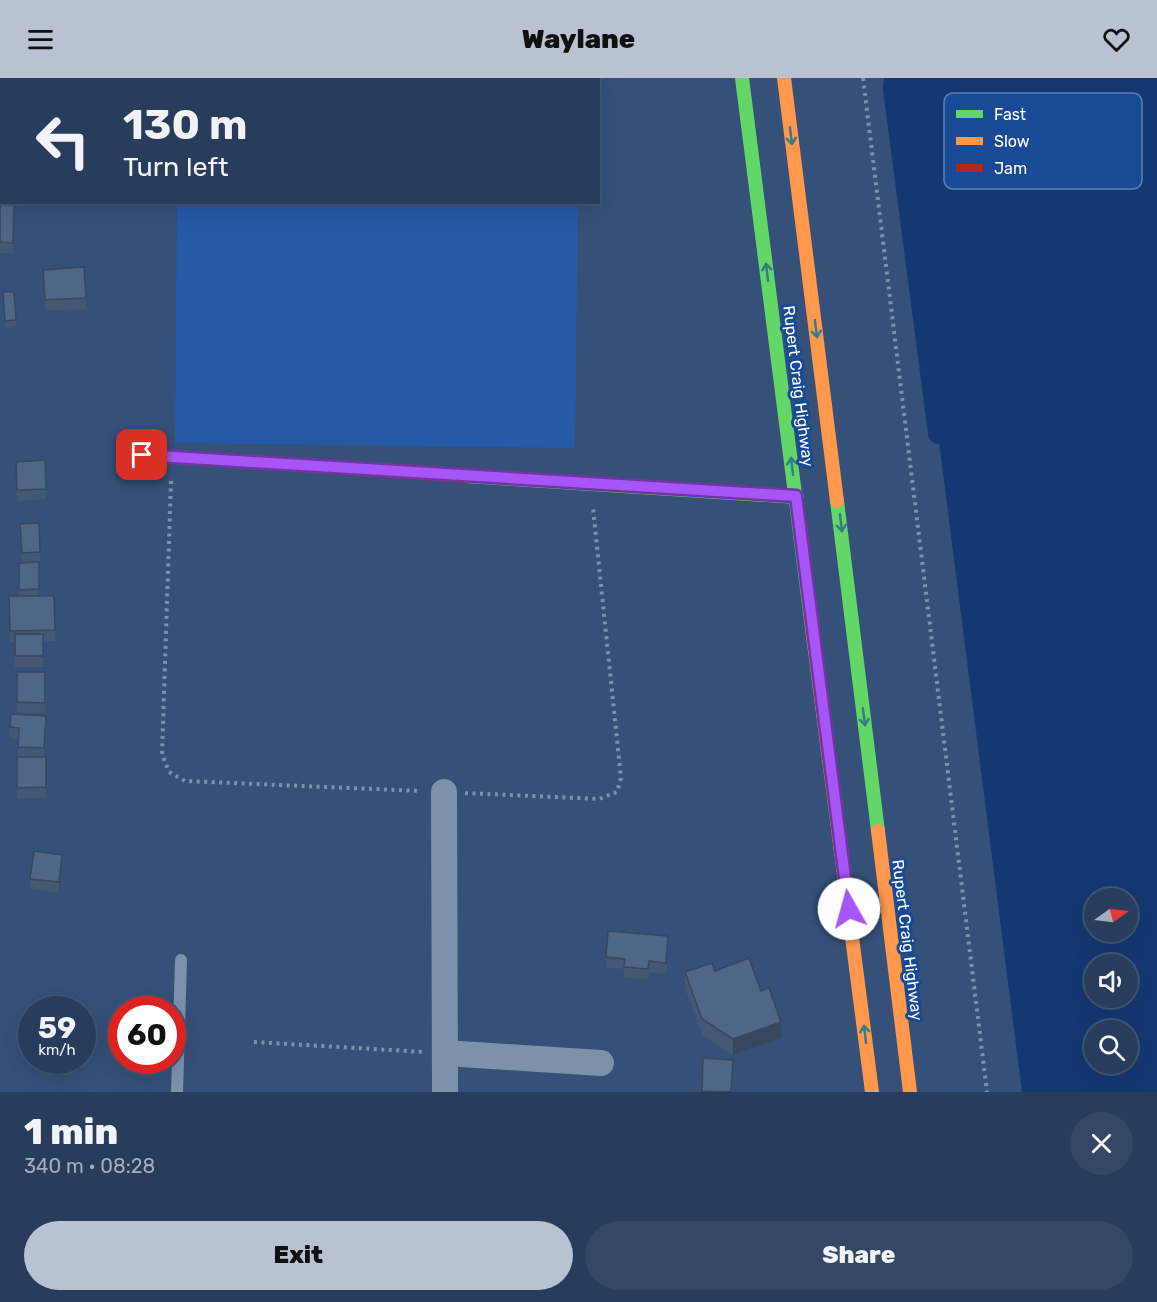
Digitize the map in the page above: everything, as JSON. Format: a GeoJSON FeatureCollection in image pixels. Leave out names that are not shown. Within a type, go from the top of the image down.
{"type":"FeatureCollection","features":[{"type":"Feature","properties":{"kind":"main road","name":"Rupert Craig Highway"},"geometry":{"type":"LineString","coordinates":[[742,78],[872,1092]]}},
{"type":"Feature","properties":{"kind":"main road","name":"Rupert Craig Highway"},"geometry":{"type":"LineString","coordinates":[[784,78],[910,1092]]}},
{"type":"Feature","properties":{"kind":"main road"},"geometry":{"type":"LineString","coordinates":[[142,455],[796,496]]}},
{"type":"Feature","properties":{"kind":"street"},"geometry":{"type":"LineString","coordinates":[[444,792],[445,1092]]}},
{"type":"Feature","properties":{"kind":"street"},"geometry":{"type":"LineString","coordinates":[[445,1053],[601,1063]]}},
{"type":"Feature","properties":{"kind":"lane"},"geometry":{"type":"LineString","coordinates":[[177,1092],[181,960]]}},
{"type":"Feature","properties":{"kind":"path"},"geometry":{"type":"LineString","coordinates":[[863,78],[987,1092]]}},
{"type":"Feature","properties":{"kind":"path"},"geometry":{"type":"LineString","coordinates":[[171,458],[162,754],[170,772],[185,781],[600,799],[617,792],[621,778],[590,484]]}},
{"type":"Feature","properties":{"kind":"path"},"geometry":{"type":"LineString","coordinates":[[254,1042],[445,1053]]}},
{"type":"Feature","properties":{"kind":"shaded area"},"geometry":{"type":"Polygon","coordinates":[[[895,78],[1157,78],[1157,1092],[1022,1092],[894,89],[895,78]]]}},
{"type":"Feature","properties":{"kind":"shaded area"},"geometry":{"type":"Polygon","coordinates":[[[177,204],[578,204],[575,448],[175,443],[177,204]]]}},
{"type":"Feature","properties":{"kind":"building"},"geometry":{"type":"Polygon","coordinates":[[[0,204],[14,204],[13,243],[0,242],[0,204]]]}},
{"type":"Feature","properties":{"kind":"building"},"geometry":{"type":"Polygon","coordinates":[[[84,267],[86,298],[45,300],[43,270],[84,267]]]}},
{"type":"Feature","properties":{"kind":"building"},"geometry":{"type":"Polygon","coordinates":[[[3,292],[14,292],[16,320],[5,321],[3,292]]]}},
{"type":"Feature","properties":{"kind":"building"},"geometry":{"type":"Polygon","coordinates":[[[45,460],[46,489],[17,490],[16,462],[45,460]]]}},
{"type":"Feature","properties":{"kind":"building"},"geometry":{"type":"Polygon","coordinates":[[[39,523],[40,552],[22,553],[20,524],[39,523]]]}},
{"type":"Feature","properties":{"kind":"building"},"geometry":{"type":"Polygon","coordinates":[[[39,562],[39,589],[19,590],[19,563],[39,562]]]}},
{"type":"Feature","properties":{"kind":"building"},"geometry":{"type":"Polygon","coordinates":[[[9,596],[54,596],[55,630],[10,631],[9,596]]]}},
{"type":"Feature","properties":{"kind":"building"},"geometry":{"type":"Polygon","coordinates":[[[15,634],[43,634],[43,656],[15,656],[15,634]]]}},
{"type":"Feature","properties":{"kind":"building"},"geometry":{"type":"Polygon","coordinates":[[[17,672],[45,672],[45,703],[17,702],[17,672]]]}},
{"type":"Feature","properties":{"kind":"building"},"geometry":{"type":"Polygon","coordinates":[[[11,714],[46,716],[44,748],[18,747],[19,728],[10,727],[11,714]]]}},
{"type":"Feature","properties":{"kind":"building"},"geometry":{"type":"Polygon","coordinates":[[[17,757],[46,757],[46,787],[17,788],[17,757]]]}},
{"type":"Feature","properties":{"kind":"building"},"geometry":{"type":"Polygon","coordinates":[[[34,851],[62,855],[59,882],[30,879],[34,851]]]}},
{"type":"Feature","properties":{"kind":"building"},"geometry":{"type":"Polygon","coordinates":[[[608,931],[668,936],[666,963],[649,961],[648,969],[624,967],[625,959],[606,957],[608,931]]]}},
{"type":"Feature","properties":{"kind":"building"},"geometry":{"type":"Polygon","coordinates":[[[749,958],[761,991],[769,988],[781,1022],[733,1039],[702,1019],[685,972],[712,963],[715,971],[749,958]]]}},
{"type":"Feature","properties":{"kind":"building"},"geometry":{"type":"Polygon","coordinates":[[[703,1058],[733,1060],[731,1092],[702,1091],[703,1058]]]}},
{"type":"Feature","properties":{"kind":"waterway"},"geometry":{"type":"LineString","coordinates":[[895,78],[894,89],[939,433]]}},
{"type":"Feature","properties":{"kind":"traffic: fast"},"geometry":{"type":"LineString","coordinates":[[742,78],[810,612]]}},
{"type":"Feature","properties":{"kind":"traffic: fast"},"geometry":{"type":"LineString","coordinates":[[465,476],[797,497]]}},
{"type":"Feature","properties":{"kind":"traffic: fast"},"geometry":{"type":"LineString","coordinates":[[837,501],[878,831]]}},
{"type":"Feature","properties":{"kind":"traffic: slow"},"geometry":{"type":"LineString","coordinates":[[784,78],[837,501]]}},
{"type":"Feature","properties":{"kind":"traffic: slow"},"geometry":{"type":"LineString","coordinates":[[810,612],[872,1092]]}},
{"type":"Feature","properties":{"kind":"traffic: slow"},"geometry":{"type":"LineString","coordinates":[[878,831],[910,1092]]}},
{"type":"Feature","properties":{"kind":"traffic: jam"},"geometry":{"type":"LineString","coordinates":[[142,455],[465,476]]}},
{"type":"Feature","properties":{"kind":"route"},"geometry":{"type":"LineString","coordinates":[[142,455],[796,496],[849,909]]}}]}
